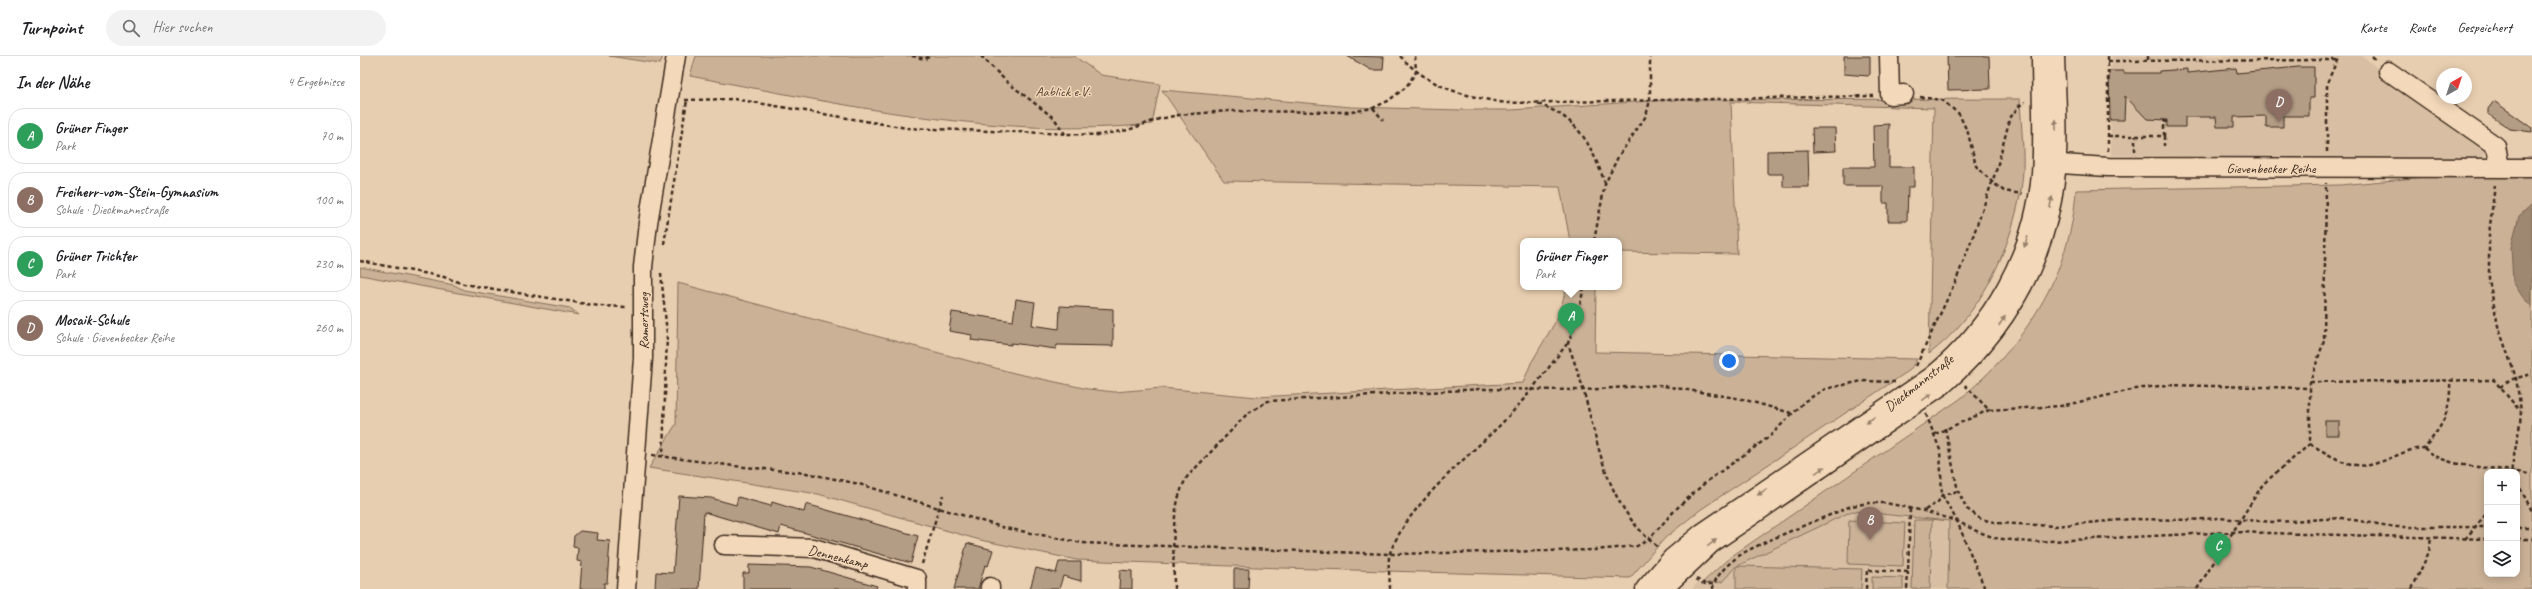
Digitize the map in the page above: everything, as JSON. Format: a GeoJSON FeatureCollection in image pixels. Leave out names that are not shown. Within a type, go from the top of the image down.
{"type":"FeatureCollection","features":[{"type":"Feature","properties":{"kind":"street","name":"Ramertsweg"},"geometry":{"type":"LineString","coordinates":[[626,589],[643,358],[643,267],[648,223],[676,56]]}},
{"type":"Feature","properties":{"kind":"street"},"geometry":{"type":"LineString","coordinates":[[1890,56],[1892,95]]}},
{"type":"Feature","properties":{"kind":"street","name":"Dieckmannstraße"},"geometry":{"type":"LineString","coordinates":[[1663,589],[1712,543],[1919,403],[1944,384],[1978,352],[2012,306],[2030,270],[2047,223],[2055,179],[2048,163],[2041,56]]}},
{"type":"Feature","properties":{"kind":"street","name":"Dieckmannstraße"},"geometry":{"type":"LineString","coordinates":[[1645,589],[1672,558],[1693,540],[1912,392],[1942,368],[1966,344],[1996,304],[2018,262],[2033,220],[2048,163],[2055,56]]}},
{"type":"Feature","properties":{"kind":"street"},"geometry":{"type":"LineString","coordinates":[[2388,71],[2496,146],[2500,167]]}},
{"type":"Feature","properties":{"kind":"street","name":"Gievenbecker Reihe"},"geometry":{"type":"LineString","coordinates":[[2048,163],[2108,167],[2532,168]]}},
{"type":"Feature","properties":{"kind":"street","name":"Dennenkamp"},"geometry":{"type":"LineString","coordinates":[[724,545],[814,548],[917,584]]}},
{"type":"Feature","properties":{"kind":"path"},"geometry":{"type":"LineString","coordinates":[[912,56],[925,59],[930,56]]}},
{"type":"Feature","properties":{"kind":"path"},"geometry":{"type":"LineString","coordinates":[[981,56],[1007,82],[1054,118],[1065,134]]}},
{"type":"Feature","properties":{"kind":"path"},"geometry":{"type":"LineString","coordinates":[[1400,56],[1416,72],[1434,83],[1477,98],[1506,103],[1892,95],[1942,100],[1958,114],[1968,133],[1976,166],[1992,182],[2004,191],[2026,194],[2024,200]]}},
{"type":"Feature","properties":{"kind":"path"},"geometry":{"type":"LineString","coordinates":[[663,246],[687,100],[734,98],[907,128],[1098,135],[1128,130],[1159,119],[1178,115],[1236,111],[1351,112],[1373,108],[1397,95],[1406,86],[1416,72],[1415,56]]}},
{"type":"Feature","properties":{"kind":"path"},"geometry":{"type":"LineString","coordinates":[[1595,238],[1605,184],[1618,157],[1646,116],[1650,100],[1650,56]]}},
{"type":"Feature","properties":{"kind":"path"},"geometry":{"type":"LineString","coordinates":[[2108,56],[2108,167]]}},
{"type":"Feature","properties":{"kind":"path"},"geometry":{"type":"LineString","coordinates":[[2148,56],[2148,61]]}},
{"type":"Feature","properties":{"kind":"path"},"geometry":{"type":"LineString","coordinates":[[2197,589],[2263,484],[2310,444],[2310,382],[2324,341],[2327,83],[2339,56]]}},
{"type":"Feature","properties":{"kind":"path"},"geometry":{"type":"LineString","coordinates":[[2108,61],[2148,61],[2206,58],[2336,60]]}},
{"type":"Feature","properties":{"kind":"path"},"geometry":{"type":"LineString","coordinates":[[1912,369],[1917,365],[1957,278],[1992,182],[2010,118],[2019,106],[2029,100]]}},
{"type":"Feature","properties":{"kind":"path"},"geometry":{"type":"LineString","coordinates":[[1536,103],[1557,110],[1577,127],[1588,142],[1605,184]]}},
{"type":"Feature","properties":{"kind":"path"},"geometry":{"type":"LineString","coordinates":[[1373,108],[1383,120]]}},
{"type":"Feature","properties":{"kind":"path"},"geometry":{"type":"LineString","coordinates":[[2164,146],[2164,121],[2167,122]]}},
{"type":"Feature","properties":{"kind":"path"},"geometry":{"type":"LineString","coordinates":[[2108,136],[2164,136]]}},
{"type":"Feature","properties":{"kind":"path"},"geometry":{"type":"LineString","coordinates":[[2500,167],[2493,189],[2489,234],[2489,280],[2498,326],[2516,378],[2520,411],[2520,424],[2512,469]]}},
{"type":"Feature","properties":{"kind":"path"},"geometry":{"type":"LineString","coordinates":[[360,261],[444,277],[464,284],[518,294],[599,306],[643,307]]}},
{"type":"Feature","properties":{"kind":"path"},"geometry":{"type":"LineString","coordinates":[[660,269],[667,334],[663,456]]}},
{"type":"Feature","properties":{"kind":"path"},"geometry":{"type":"LineString","coordinates":[[1390,589],[1390,554],[1413,516],[1435,489],[1468,454],[1498,428],[1531,391],[1568,343],[1577,320],[1583,290]]}},
{"type":"Feature","properties":{"kind":"path"},"geometry":{"type":"LineString","coordinates":[[1568,343],[1583,390],[1595,440],[1605,471],[1620,503],[1648,540],[1661,550],[1666,546]]}},
{"type":"Feature","properties":{"kind":"path"},"geometry":{"type":"LineString","coordinates":[[2500,387],[2516,378],[2532,374]]}},
{"type":"Feature","properties":{"kind":"path"},"geometry":{"type":"LineString","coordinates":[[636,453],[734,466],[806,473],[859,484],[937,508],[1053,538],[1083,543],[1174,548],[1390,554],[1595,550],[1637,546],[1648,540],[1676,509],[1696,491],[1769,437],[1791,413],[1825,389],[1845,383],[1862,381],[1896,382],[1901,378]]}},
{"type":"Feature","properties":{"kind":"path"},"geometry":{"type":"LineString","coordinates":[[2424,448],[2444,422],[2450,396],[2450,380]]}},
{"type":"Feature","properties":{"kind":"path"},"geometry":{"type":"LineString","coordinates":[[2310,382],[2494,380],[2520,411]]}},
{"type":"Feature","properties":{"kind":"path"},"geometry":{"type":"LineString","coordinates":[[1964,384],[1989,410]]}},
{"type":"Feature","properties":{"kind":"path"},"geometry":{"type":"LineString","coordinates":[[1174,589],[1174,548],[1177,506],[1181,488],[1187,477],[1247,414],[1268,400],[1481,388],[1531,391],[1583,390],[1658,385],[1742,399],[1791,413]]}},
{"type":"Feature","properties":{"kind":"path"},"geometry":{"type":"LineString","coordinates":[[1935,434],[1945,428],[1989,410],[2061,406],[2136,389],[2166,385],[2310,388]]}},
{"type":"Feature","properties":{"kind":"path"},"geometry":{"type":"LineString","coordinates":[[1926,414],[1940,450],[1942,495],[1957,521],[1985,589]]}},
{"type":"Feature","properties":{"kind":"path"},"geometry":{"type":"LineString","coordinates":[[1945,428],[1958,492],[1967,509],[1981,519],[1998,523],[2054,526],[2131,519],[2297,522],[2342,518],[2395,527],[2484,527]]}},
{"type":"Feature","properties":{"kind":"path"},"geometry":{"type":"LineString","coordinates":[[2310,444],[2346,463],[2363,467],[2377,464],[2411,449],[2424,448],[2435,457],[2460,466],[2486,469]]}},
{"type":"Feature","properties":{"kind":"path"},"geometry":{"type":"LineString","coordinates":[[2520,473],[2528,474]]}},
{"type":"Feature","properties":{"kind":"path"},"geometry":{"type":"LineString","coordinates":[[2520,488],[2532,512]]}},
{"type":"Feature","properties":{"kind":"path"},"geometry":{"type":"LineString","coordinates":[[1924,510],[1938,502],[1942,495],[1958,492]]}},
{"type":"Feature","properties":{"kind":"path"},"geometry":{"type":"LineString","coordinates":[[917,584],[937,508],[943,495]]}},
{"type":"Feature","properties":{"kind":"path"},"geometry":{"type":"LineString","coordinates":[[1713,589],[1713,584],[1724,570],[1745,552],[1851,506],[1880,503],[1924,510],[1957,521],[1974,530],[1995,538],[2029,542],[2233,532],[2484,539]]}},
{"type":"Feature","properties":{"kind":"path"},"geometry":{"type":"LineString","coordinates":[[1907,589],[1910,508]]}},
{"type":"Feature","properties":{"kind":"path"},"geometry":{"type":"LineString","coordinates":[[2465,539],[2484,516]]}},
{"type":"Feature","properties":{"kind":"path"},"geometry":{"type":"LineString","coordinates":[[2520,528],[2532,528]]}},
{"type":"Feature","properties":{"kind":"path"},"geometry":{"type":"LineString","coordinates":[[2412,589],[2428,552],[2432,538]]}},
{"type":"Feature","properties":{"kind":"path"},"geometry":{"type":"LineString","coordinates":[[2520,539],[2532,539]]}},
{"type":"Feature","properties":{"kind":"path"},"geometry":{"type":"LineString","coordinates":[[1866,589],[1867,570],[1908,572]]}},
{"type":"Feature","properties":{"kind":"path"},"geometry":{"type":"LineString","coordinates":[[1691,576],[1705,584],[1713,584]]}},
{"type":"Feature","properties":{"kind":"shaded area"},"geometry":{"type":"Polygon","coordinates":[[[2112,56],[2363,56],[2407,94],[2486,150],[2484,160],[2111,155],[2110,67],[2112,66],[2112,56]]]}},
{"type":"Feature","properties":{"kind":"shaded area"},"geometry":{"type":"Polygon","coordinates":[[[2531,205],[2532,306],[2524,299],[2513,282],[2511,247],[2519,216],[2531,205]]]}},
{"type":"Feature","properties":{"kind":"shaded area"},"geometry":{"type":"Polygon","coordinates":[[[1852,511],[1949,521],[1948,589],[1692,589],[1698,582],[1705,584],[1737,566],[1852,511]]]}},
{"type":"Feature","properties":{"kind":"green space"},"geometry":{"type":"Polygon","coordinates":[[[609,56],[663,56],[660,64],[609,56]]]}},
{"type":"Feature","properties":{"kind":"green space","name":"Aablick e.V."},"geometry":{"type":"Polygon","coordinates":[[[696,56],[1074,56],[1101,75],[1160,84],[1152,124],[1094,128],[1036,127],[978,123],[862,108],[690,76],[696,56]]]}},
{"type":"Feature","properties":{"kind":"green space"},"geometry":{"type":"Polygon","coordinates":[[[1162,90],[1351,107],[1460,110],[1511,110],[1666,100],[2020,99],[2023,156],[2021,190],[2016,213],[2001,259],[1978,302],[1947,339],[1929,354],[1934,108],[1731,102],[1737,254],[1622,252],[1622,238],[1569,238],[1560,187],[1224,181],[1162,90]]]}},
{"type":"Feature","properties":{"kind":"green space"},"geometry":{"type":"Polygon","coordinates":[[[2501,170],[2532,174],[2532,589],[1948,589],[1949,521],[1852,511],[1737,566],[1862,569],[1861,589],[1736,589],[1736,566],[1722,582],[1701,584],[1729,558],[1960,399],[2004,356],[2024,332],[2054,279],[2065,251],[2072,221],[2076,190],[2340,185],[2501,170]]]}},
{"type":"Feature","properties":{"kind":"green space"},"geometry":{"type":"Polygon","coordinates":[[[360,267],[454,285],[464,290],[570,308],[579,315],[360,275],[360,267]]]}},
{"type":"Feature","properties":{"kind":"green space"},"geometry":{"type":"Polygon","coordinates":[[[678,283],[1014,373],[1088,389],[1115,392],[1162,388],[1257,397],[1523,383],[1531,363],[1557,319],[1566,290],[1596,290],[1595,352],[1917,359],[1910,370],[1700,510],[1665,538],[1630,578],[1282,568],[1077,560],[980,540],[818,494],[649,468],[676,424],[678,283]]]}},
{"type":"Feature","properties":{"kind":"green space"},"geometry":{"type":"Polygon","coordinates":[[[1849,520],[1905,523],[1903,566],[1848,564],[1849,520]]]}},
{"type":"Feature","properties":{"kind":"green space"},"geometry":{"type":"Polygon","coordinates":[[[1914,520],[1932,520],[1930,589],[1912,589],[1914,520]]]}},
{"type":"Feature","properties":{"kind":"green space"},"geometry":{"type":"Polygon","coordinates":[[[1872,577],[1903,578],[1903,589],[1872,589],[1872,577]]]}},
{"type":"Feature","properties":{"kind":"building"},"geometry":{"type":"Polygon","coordinates":[[[1347,56],[1384,57],[1383,70],[1371,70],[1347,56]]]}},
{"type":"Feature","properties":{"kind":"building"},"geometry":{"type":"Polygon","coordinates":[[[1844,56],[1870,56],[1870,74],[1868,76],[1844,74],[1844,56]]]}},
{"type":"Feature","properties":{"kind":"building"},"geometry":{"type":"Polygon","coordinates":[[[1947,56],[1989,56],[1990,89],[1948,90],[1947,56]]]}},
{"type":"Feature","properties":{"kind":"building"},"geometry":{"type":"Polygon","coordinates":[[[2298,67],[2314,67],[2314,98],[2309,98],[2309,116],[2283,116],[2283,127],[2266,127],[2266,116],[2234,117],[2234,127],[2217,127],[2216,117],[2185,117],[2185,127],[2167,127],[2167,120],[2147,119],[2125,96],[2124,120],[2110,120],[2109,71],[2124,71],[2124,73],[2159,73],[2159,71],[2187,69],[2187,73],[2236,68],[2237,73],[2298,67]]]}},
{"type":"Feature","properties":{"kind":"building"},"geometry":{"type":"Polygon","coordinates":[[[2494,101],[2532,128],[2532,132],[2510,129],[2488,114],[2488,109],[2494,101]]]}},
{"type":"Feature","properties":{"kind":"building"},"geometry":{"type":"Polygon","coordinates":[[[1889,124],[1889,167],[1914,167],[1914,187],[1908,187],[1907,221],[1888,221],[1888,203],[1883,203],[1883,186],[1843,186],[1843,167],[1874,167],[1873,125],[1889,124]]]}},
{"type":"Feature","properties":{"kind":"building"},"geometry":{"type":"Polygon","coordinates":[[[1812,128],[1835,128],[1836,151],[1813,152],[1812,128]]]}},
{"type":"Feature","properties":{"kind":"building"},"geometry":{"type":"Polygon","coordinates":[[[1808,150],[1809,187],[1783,187],[1783,174],[1767,174],[1767,151],[1808,150]]]}},
{"type":"Feature","properties":{"kind":"building"},"geometry":{"type":"Polygon","coordinates":[[[1016,299],[1035,302],[1032,325],[1059,329],[1060,306],[1113,309],[1113,346],[1057,345],[1056,349],[1011,343],[1011,345],[971,340],[972,335],[949,331],[952,312],[1013,321],[1016,299]]]}},
{"type":"Feature","properties":{"kind":"building"},"geometry":{"type":"Polygon","coordinates":[[[2325,421],[2339,421],[2339,435],[2325,435],[2325,421]]]}},
{"type":"Feature","properties":{"kind":"building"},"geometry":{"type":"Polygon","coordinates":[[[679,496],[711,498],[736,505],[738,497],[771,506],[772,502],[804,512],[806,504],[918,536],[911,563],[781,526],[779,534],[704,512],[699,589],[658,589],[655,588],[656,572],[673,573],[679,496]]]}},
{"type":"Feature","properties":{"kind":"building"},"geometry":{"type":"Polygon","coordinates":[[[580,531],[598,533],[597,540],[610,541],[607,583],[604,583],[604,589],[580,589],[582,562],[577,561],[578,548],[573,547],[574,536],[580,531]]]}},
{"type":"Feature","properties":{"kind":"building"},"geometry":{"type":"Polygon","coordinates":[[[967,543],[993,550],[988,566],[985,565],[978,589],[954,589],[967,543]]]}},
{"type":"Feature","properties":{"kind":"building"},"geometry":{"type":"Polygon","coordinates":[[[1059,562],[1081,562],[1081,581],[1063,576],[1059,589],[1030,589],[1036,568],[1056,573],[1059,562]]]}},
{"type":"Feature","properties":{"kind":"building"},"geometry":{"type":"Polygon","coordinates":[[[749,565],[811,567],[877,586],[876,589],[743,589],[743,573],[749,573],[749,565]]]}},
{"type":"Feature","properties":{"kind":"building"},"geometry":{"type":"Polygon","coordinates":[[[1234,569],[1249,569],[1248,589],[1234,589],[1234,569]]]}},
{"type":"Feature","properties":{"kind":"building"},"geometry":{"type":"Polygon","coordinates":[[[1120,570],[1132,571],[1132,589],[1119,589],[1120,570]]]}},
{"type":"Feature","properties":{"kind":"place","name":"Mosaik-Schule"},"geometry":{"type":"Point","coordinates":[2279,122]}},
{"type":"Feature","properties":{"kind":"place","name":"Grüner Finger"},"geometry":{"type":"Point","coordinates":[1571,336]}},
{"type":"Feature","properties":{"kind":"place","name":"Freiherr-vom-Stein-Gymnasium"},"geometry":{"type":"Point","coordinates":[1870,540]}},
{"type":"Feature","properties":{"kind":"place","name":"Grüner Trichter"},"geometry":{"type":"Point","coordinates":[2218,566]}}]}
